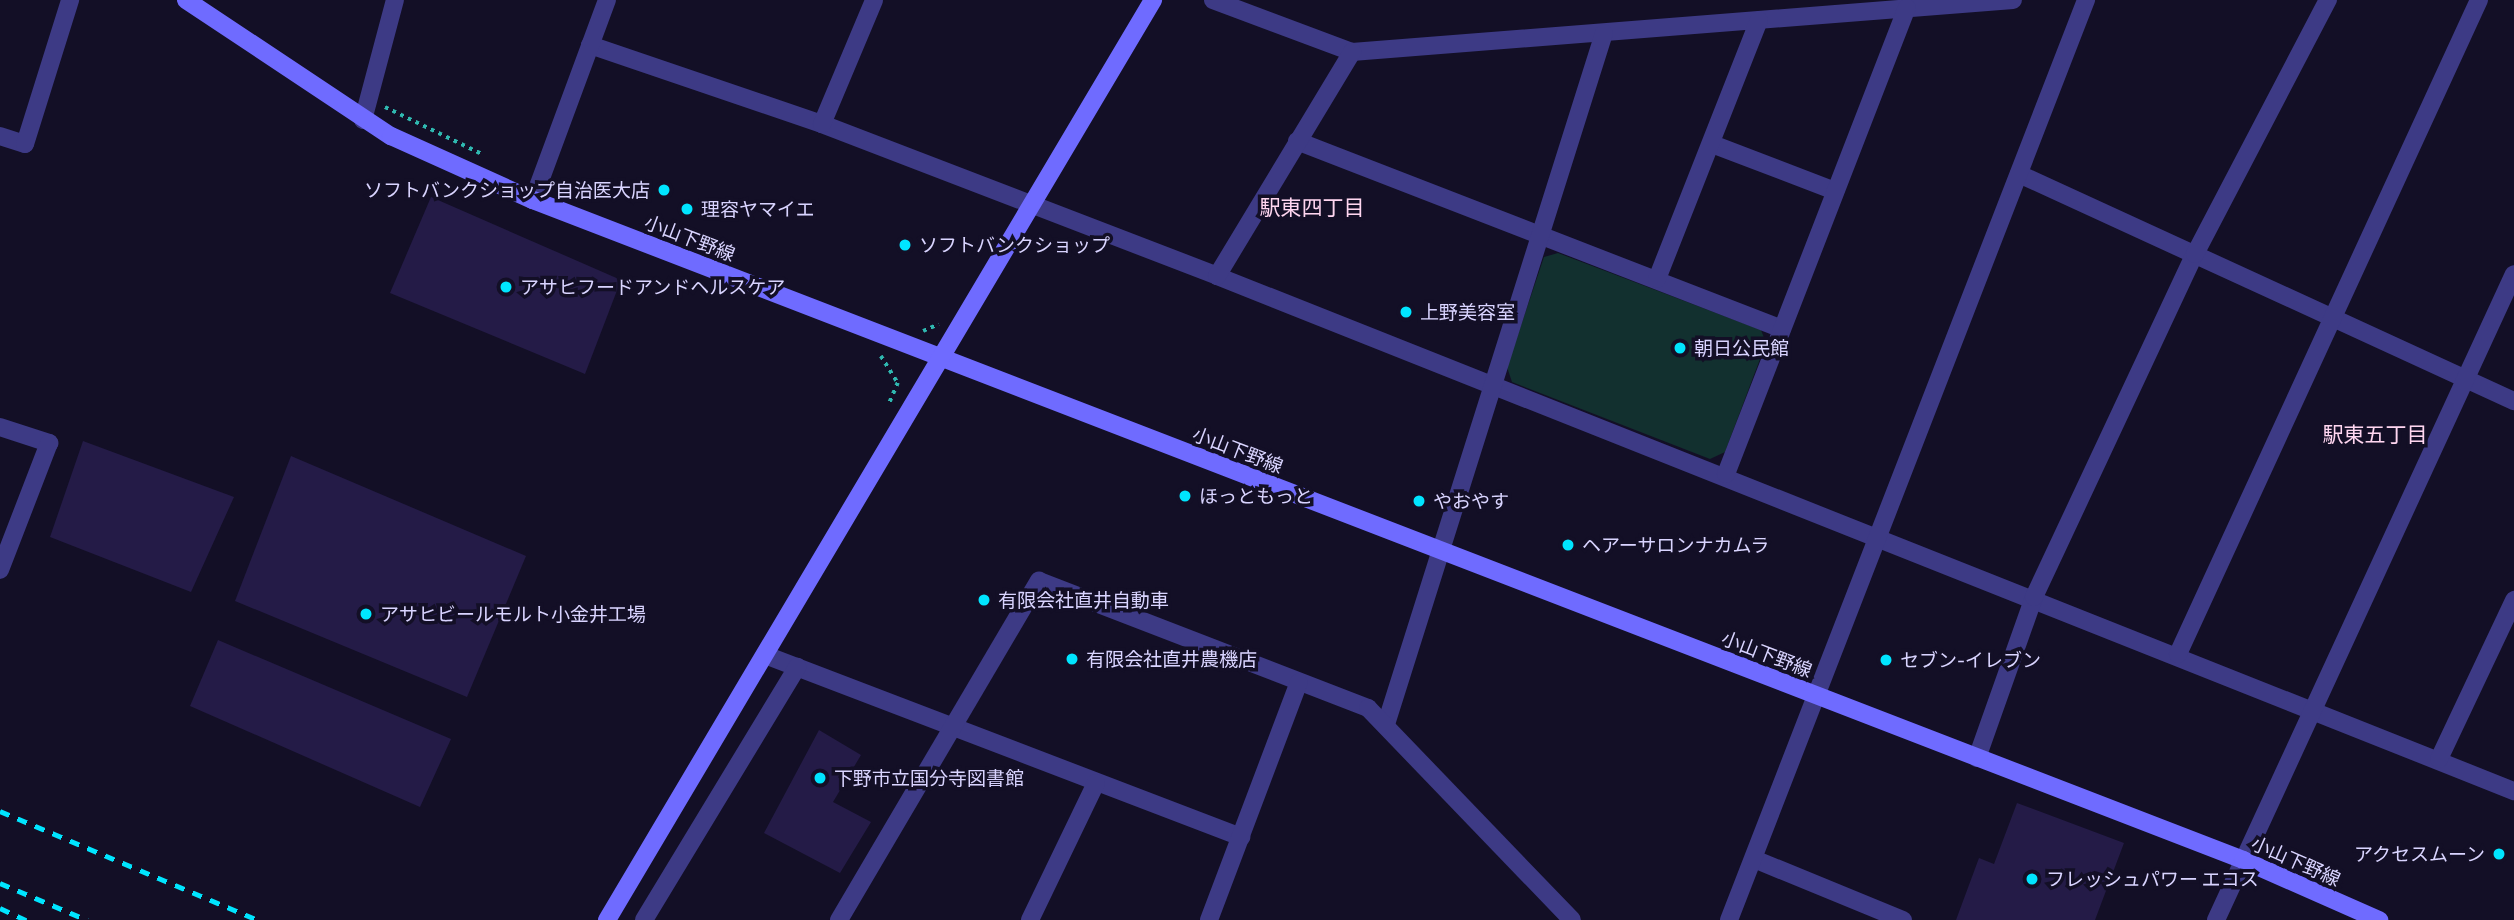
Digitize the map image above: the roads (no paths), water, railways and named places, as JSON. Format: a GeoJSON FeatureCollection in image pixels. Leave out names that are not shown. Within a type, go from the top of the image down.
{"type":"FeatureCollection","features":[{"type":"Feature","properties":{"kind":"main road","name":"小山下野線"},"geometry":{"type":"LineString","coordinates":[[186,0],[363,120],[533,200],[2243,860],[2379,920]]}},
{"type":"Feature","properties":{"kind":"main road"},"geometry":{"type":"LineString","coordinates":[[607,920],[1153,0]]}},
{"type":"Feature","properties":{"kind":"street"},"geometry":{"type":"LineString","coordinates":[[0,136],[25,144],[70,0]]}},
{"type":"Feature","properties":{"kind":"street"},"geometry":{"type":"LineString","coordinates":[[363,120],[394,0]]}},
{"type":"Feature","properties":{"kind":"street"},"geometry":{"type":"LineString","coordinates":[[533,200],[607,0]]}},
{"type":"Feature","properties":{"kind":"street"},"geometry":{"type":"LineString","coordinates":[[822,124],[874,0]]}},
{"type":"Feature","properties":{"kind":"street"},"geometry":{"type":"LineString","coordinates":[[1213,0],[1352,52],[2013,0]]}},
{"type":"Feature","properties":{"kind":"street"},"geometry":{"type":"LineString","coordinates":[[1729,920],[2086,0]]}},
{"type":"Feature","properties":{"kind":"street"},"geometry":{"type":"LineString","coordinates":[[1977,758],[2034,597],[2195,254],[2328,0]]}},
{"type":"Feature","properties":{"kind":"street"},"geometry":{"type":"LineString","coordinates":[[2178,654],[2479,0]]}},
{"type":"Feature","properties":{"kind":"street"},"geometry":{"type":"LineString","coordinates":[[1726,474],[1907,8]]}},
{"type":"Feature","properties":{"kind":"street"},"geometry":{"type":"LineString","coordinates":[[1657,279],[1759,20]]}},
{"type":"Feature","properties":{"kind":"street"},"geometry":{"type":"LineString","coordinates":[[1387,721],[1439,548],[1604,33]]}},
{"type":"Feature","properties":{"kind":"street"},"geometry":{"type":"LineString","coordinates":[[590,45],[822,124],[1028,208],[1217,276],[1880,535],[2514,791]]}},
{"type":"Feature","properties":{"kind":"street"},"geometry":{"type":"LineString","coordinates":[[1217,276],[1352,52]]}},
{"type":"Feature","properties":{"kind":"street"},"geometry":{"type":"LineString","coordinates":[[1297,141],[1782,329]]}},
{"type":"Feature","properties":{"kind":"street"},"geometry":{"type":"LineString","coordinates":[[1712,144],[1835,191]]}},
{"type":"Feature","properties":{"kind":"street"},"geometry":{"type":"LineString","coordinates":[[2019,174],[2514,401]]}},
{"type":"Feature","properties":{"kind":"street"},"geometry":{"type":"LineString","coordinates":[[2216,920],[2514,274]]}},
{"type":"Feature","properties":{"kind":"street"},"geometry":{"type":"LineString","coordinates":[[0,427],[49,443],[0,570]]}},
{"type":"Feature","properties":{"kind":"street"},"geometry":{"type":"LineString","coordinates":[[839,920],[1039,581],[1299,682],[1387,721],[1573,920]]}},
{"type":"Feature","properties":{"kind":"street"},"geometry":{"type":"LineString","coordinates":[[2439,760],[2514,600]]}},
{"type":"Feature","properties":{"kind":"street"},"geometry":{"type":"LineString","coordinates":[[765,655],[1241,837]]}},
{"type":"Feature","properties":{"kind":"street"},"geometry":{"type":"LineString","coordinates":[[644,920],[797,667]]}},
{"type":"Feature","properties":{"kind":"street"},"geometry":{"type":"LineString","coordinates":[[1209,920],[1299,682]]}},
{"type":"Feature","properties":{"kind":"street"},"geometry":{"type":"LineString","coordinates":[[1030,920],[1096,783]]}},
{"type":"Feature","properties":{"kind":"street"},"geometry":{"type":"LineString","coordinates":[[1754,859],[1903,920]]}},
{"type":"Feature","properties":{"kind":"railway"},"geometry":{"type":"LineString","coordinates":[[0,811],[258,920]]}},
{"type":"Feature","properties":{"kind":"railway"},"geometry":{"type":"LineString","coordinates":[[0,883],[87,920]]}},
{"type":"Feature","properties":{"kind":"railway"},"geometry":{"type":"LineString","coordinates":[[0,908],[26,920]]}},
{"type":"Feature","properties":{"kind":"place","name":"ソフトバンクショップ自治医大店"},"geometry":{"type":"Point","coordinates":[664,190]}},
{"type":"Feature","properties":{"kind":"place","name":"理容ヤマイエ"},"geometry":{"type":"Point","coordinates":[687,209]}},
{"type":"Feature","properties":{"kind":"place","name":"ソフトバンクショップ"},"geometry":{"type":"Point","coordinates":[905,245]}},
{"type":"Feature","properties":{"kind":"place","name":"アサヒフードアンドヘルスケア"},"geometry":{"type":"Point","coordinates":[506,287]}},
{"type":"Feature","properties":{"kind":"place","name":"上野美容室"},"geometry":{"type":"Point","coordinates":[1406,312]}},
{"type":"Feature","properties":{"kind":"place","name":"朝日公民館"},"geometry":{"type":"Point","coordinates":[1680,348]}},
{"type":"Feature","properties":{"kind":"place","name":"ほっともっと"},"geometry":{"type":"Point","coordinates":[1185,496]}},
{"type":"Feature","properties":{"kind":"place","name":"やおやす"},"geometry":{"type":"Point","coordinates":[1419,501]}},
{"type":"Feature","properties":{"kind":"place","name":"ヘアーサロンナカムラ"},"geometry":{"type":"Point","coordinates":[1568,545]}},
{"type":"Feature","properties":{"kind":"place","name":"有限会社直井自動車"},"geometry":{"type":"Point","coordinates":[984,600]}},
{"type":"Feature","properties":{"kind":"place","name":"アサヒビールモルト小金井工場"},"geometry":{"type":"Point","coordinates":[366,614]}},
{"type":"Feature","properties":{"kind":"place","name":"有限会社直井農機店"},"geometry":{"type":"Point","coordinates":[1072,659]}},
{"type":"Feature","properties":{"kind":"place","name":"セブン-イレブン"},"geometry":{"type":"Point","coordinates":[1886,660]}},
{"type":"Feature","properties":{"kind":"place","name":"下野市立国分寺図書館"},"geometry":{"type":"Point","coordinates":[820,778]}},
{"type":"Feature","properties":{"kind":"place","name":"アクセスムーン"},"geometry":{"type":"Point","coordinates":[2499,854]}},
{"type":"Feature","properties":{"kind":"place","name":"フレッシュパワー エコス"},"geometry":{"type":"Point","coordinates":[2032,879]}},
{"type":"Feature","properties":{"kind":"district","name":"駅東四丁目"},"geometry":{"type":"Point","coordinates":[1312,207]}},
{"type":"Feature","properties":{"kind":"district","name":"駅東五丁目"},"geometry":{"type":"Point","coordinates":[2375,434]}}]}
